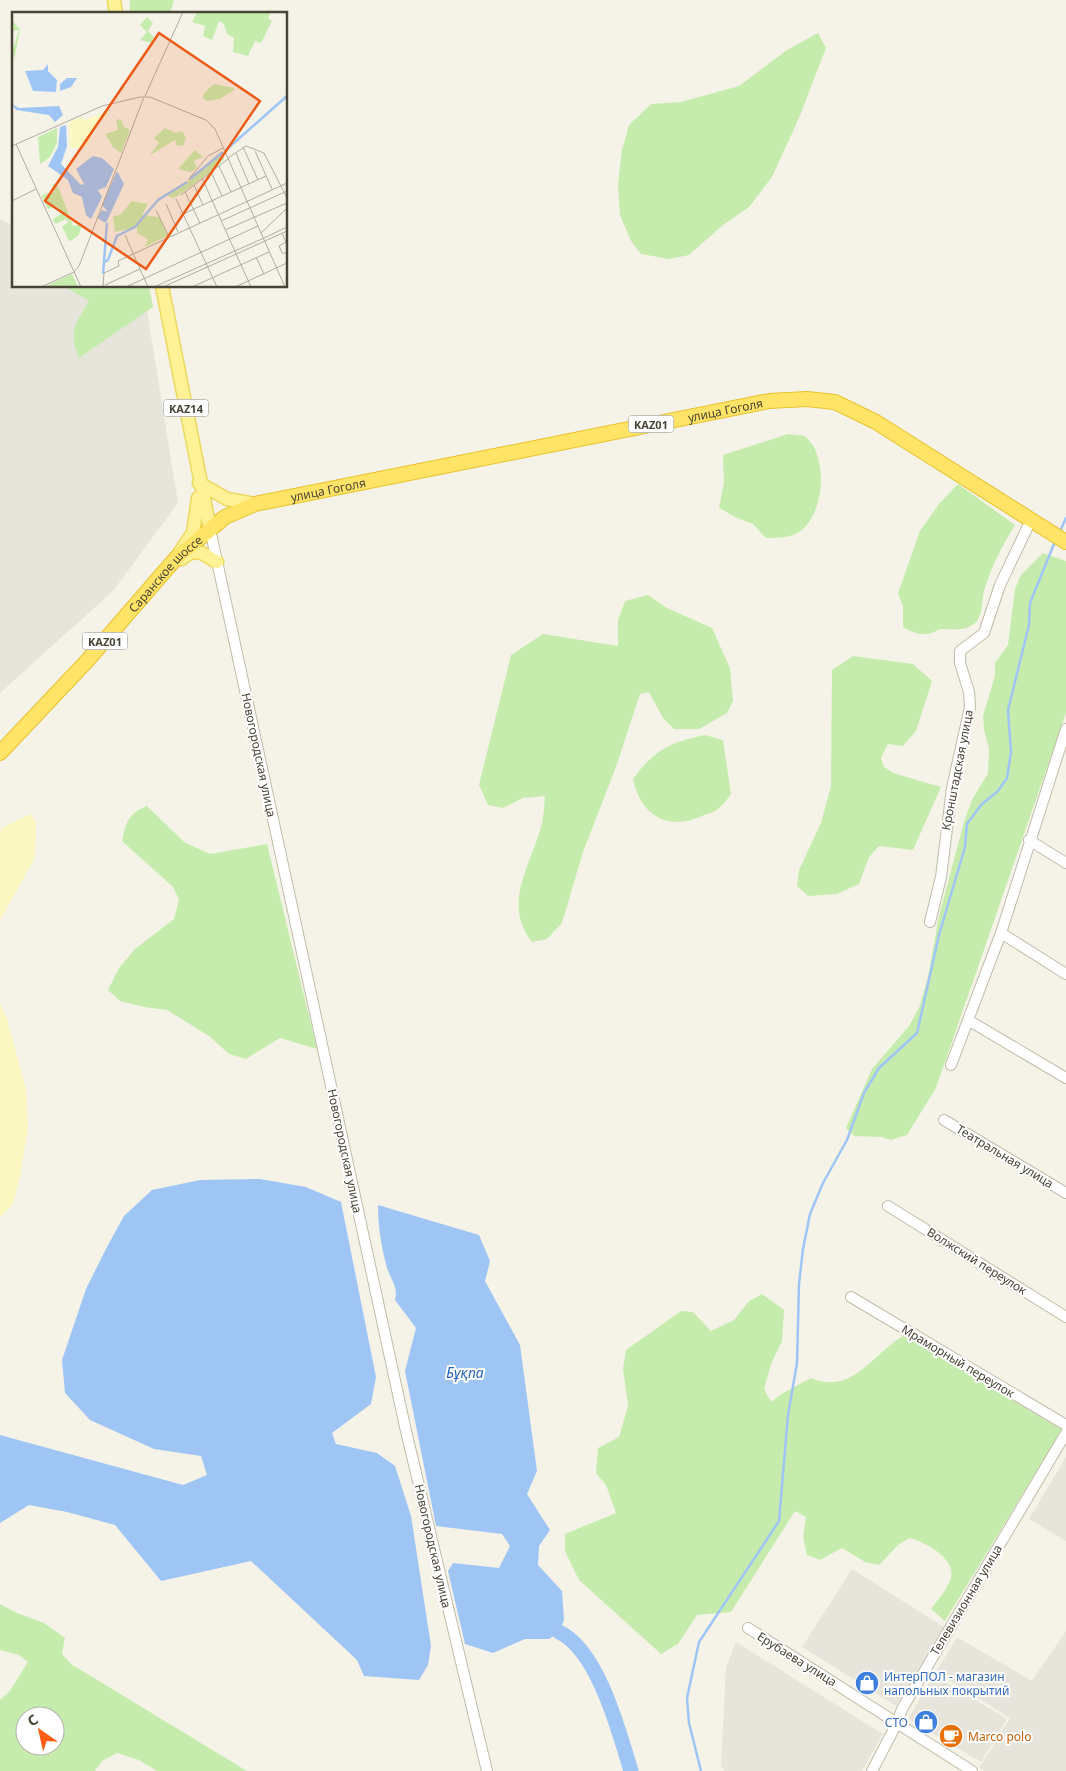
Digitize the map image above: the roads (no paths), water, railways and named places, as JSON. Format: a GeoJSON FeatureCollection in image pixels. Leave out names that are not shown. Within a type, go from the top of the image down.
{"type":"FeatureCollection","features":[{"type":"Feature","properties":{"kind":"highway","name":"улица Гоголя"},"geometry":{"type":"LineString","coordinates":[[210,529],[225,517],[256,504],[769,401],[807,399],[835,402],[876,422],[1066,542]]}},
{"type":"Feature","properties":{"kind":"highway","name":"Саранское шоссе"},"geometry":{"type":"LineString","coordinates":[[0,753],[86,662],[177,557],[210,529]]}},
{"type":"Feature","properties":{"kind":"main road","name":"KAZ14"},"geometry":{"type":"LineString","coordinates":[[162,288],[199,483],[210,529]]}},
{"type":"Feature","properties":{"kind":"main road"},"geometry":{"type":"LineString","coordinates":[[177,557],[192,533],[197,516],[199,483],[226,499],[256,504]]}},
{"type":"Feature","properties":{"kind":"main road"},"geometry":{"type":"LineString","coordinates":[[166,570],[191,552],[202,553],[217,562]]}},
{"type":"Feature","properties":{"kind":"street","name":"Кронштадская улица"},"geometry":{"type":"LineString","coordinates":[[930,922],[941,876],[952,788],[970,707],[969,692],[960,662],[960,651],[984,632],[1000,585],[1031,520]]}},
{"type":"Feature","properties":{"kind":"street","name":"Новогородская улица"},"geometry":{"type":"LineString","coordinates":[[210,529],[406,1432],[487,1771]]}},
{"type":"Feature","properties":{"kind":"street"},"geometry":{"type":"LineString","coordinates":[[951,1065],[1001,933],[1029,840],[1062,750],[1066,729]]}},
{"type":"Feature","properties":{"kind":"street"},"geometry":{"type":"LineString","coordinates":[[1029,840],[1066,863]]}},
{"type":"Feature","properties":{"kind":"street"},"geometry":{"type":"LineString","coordinates":[[1001,933],[1066,974]]}},
{"type":"Feature","properties":{"kind":"street"},"geometry":{"type":"LineString","coordinates":[[968,1020],[1066,1078]]}},
{"type":"Feature","properties":{"kind":"street","name":"Театральная улица"},"geometry":{"type":"LineString","coordinates":[[944,1120],[1066,1193]]}},
{"type":"Feature","properties":{"kind":"street","name":"Волжский переулок"},"geometry":{"type":"LineString","coordinates":[[888,1206],[1066,1317]]}},
{"type":"Feature","properties":{"kind":"street","name":"Мраморный переулок"},"geometry":{"type":"LineString","coordinates":[[851,1297],[1066,1425]]}},
{"type":"Feature","properties":{"kind":"street","name":"Телевизионная улица"},"geometry":{"type":"LineString","coordinates":[[872,1771],[902,1710],[1066,1432]]}},
{"type":"Feature","properties":{"kind":"street","name":"Ерубаева улица"},"geometry":{"type":"LineString","coordinates":[[748,1628],[972,1771]]}},
{"type":"Feature","properties":{"kind":"water"},"geometry":{"type":"Polygon","coordinates":[[[260,1179],[306,1187],[341,1202],[376,1377],[371,1404],[332,1433],[336,1444],[377,1453],[395,1466],[411,1516],[431,1646],[428,1665],[419,1680],[364,1676],[357,1660],[251,1561],[161,1581],[115,1525],[67,1512],[29,1505],[0,1523],[0,1435],[183,1485],[207,1475],[201,1456],[154,1449],[90,1420],[65,1393],[62,1360],[86,1289],[108,1245],[124,1216],[152,1190],[200,1180],[260,1179]]]}},
{"type":"Feature","properties":{"kind":"water","name":"Бұқпа"},"geometry":{"type":"Polygon","coordinates":[[[378,1205],[479,1235],[490,1261],[485,1281],[520,1345],[537,1471],[527,1494],[550,1530],[539,1546],[538,1565],[562,1591],[564,1620],[559,1632],[549,1639],[525,1639],[493,1653],[465,1644],[448,1571],[453,1563],[499,1568],[510,1546],[502,1534],[436,1526],[405,1371],[416,1328],[395,1300],[396,1290],[387,1269],[381,1242],[378,1205]]]}},
{"type":"Feature","properties":{"kind":"waterway"},"geometry":{"type":"LineString","coordinates":[[1061,529],[1066,518]]}},
{"type":"Feature","properties":{"kind":"waterway"},"geometry":{"type":"LineString","coordinates":[[701,1771],[689,1723],[687,1698],[699,1642],[779,1521],[788,1415],[797,1363],[799,1284],[810,1214],[823,1183],[847,1140],[864,1093],[879,1068],[917,1033],[939,935],[965,847],[967,824],[981,805],[998,791],[1007,778],[1011,752],[1008,710],[1029,625],[1030,603],[1054,544]]}},
{"type":"Feature","properties":{"kind":"waterway","name":"Бұқпа"},"geometry":{"type":"LineString","coordinates":[[559,1632],[573,1642],[585,1656],[596,1674],[613,1715],[631,1771]]}},
{"type":"Feature","properties":{"kind":"place","name":"ИнтерПОЛ - магазин напольных покрытий"},"geometry":{"type":"Point","coordinates":[867,1683]}},
{"type":"Feature","properties":{"kind":"place","name":"СТО"},"geometry":{"type":"Point","coordinates":[926,1722]}},
{"type":"Feature","properties":{"kind":"place","name":"Marco polo"},"geometry":{"type":"Point","coordinates":[951,1736]}}]}
